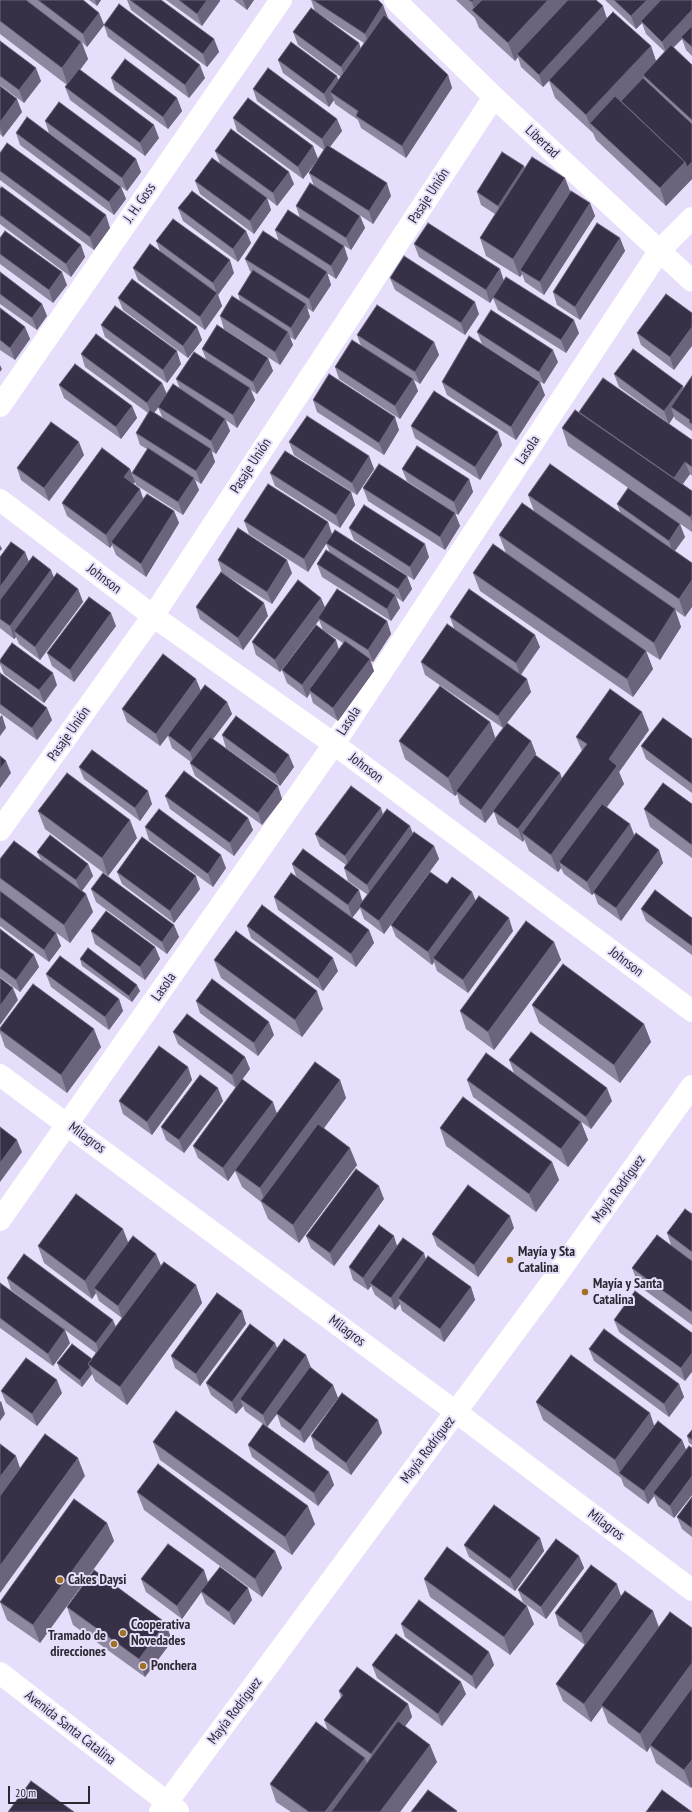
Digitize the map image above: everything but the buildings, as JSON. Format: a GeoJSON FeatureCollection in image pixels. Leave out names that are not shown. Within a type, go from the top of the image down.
{"type":"FeatureCollection","features":[{"type":"Feature","properties":{"kind":"street","name":"J. H. Goss"},"geometry":{"type":"LineString","coordinates":[[0,406],[280,0]]}},
{"type":"Feature","properties":{"kind":"street","name":"Libertad"},"geometry":{"type":"LineString","coordinates":[[395,0],[494,97],[692,281]]}},
{"type":"Feature","properties":{"kind":"street","name":"Pasaje Unión"},"geometry":{"type":"LineString","coordinates":[[0,830],[153,616],[494,97]]}},
{"type":"Feature","properties":{"kind":"street","name":"Lasola"},"geometry":{"type":"LineString","coordinates":[[0,1220],[334,744],[660,250],[692,218]]}},
{"type":"Feature","properties":{"kind":"street","name":"Johnson"},"geometry":{"type":"LineString","coordinates":[[0,500],[153,616],[334,744],[692,1011]]}},
{"type":"Feature","properties":{"kind":"street","name":"Milagros"},"geometry":{"type":"LineString","coordinates":[[0,1075],[456,1412],[692,1590]]}},
{"type":"Feature","properties":{"kind":"street","name":"Mayía Rodríguez"},"geometry":{"type":"LineString","coordinates":[[168,1809],[692,1086]]}},
{"type":"Feature","properties":{"kind":"street","name":"Avenida Santa Catalina"},"geometry":{"type":"LineString","coordinates":[[0,1673],[168,1809]]}},
{"type":"Feature","properties":{"kind":"place","name":"Mayía y Sta Catalina"},"geometry":{"type":"Point","coordinates":[510,1260]}},
{"type":"Feature","properties":{"kind":"place","name":"Mayía y Santa Catalina"},"geometry":{"type":"Point","coordinates":[585,1292]}},
{"type":"Feature","properties":{"kind":"place","name":"Cakes Daysi"},"geometry":{"type":"Point","coordinates":[60,1580]}},
{"type":"Feature","properties":{"kind":"place","name":"Cooperativa Novedades"},"geometry":{"type":"Point","coordinates":[123,1633]}},
{"type":"Feature","properties":{"kind":"place","name":"Tramado de direcciones"},"geometry":{"type":"Point","coordinates":[114,1644]}},
{"type":"Feature","properties":{"kind":"place","name":"Ponchera"},"geometry":{"type":"Point","coordinates":[143,1666]}}]}
